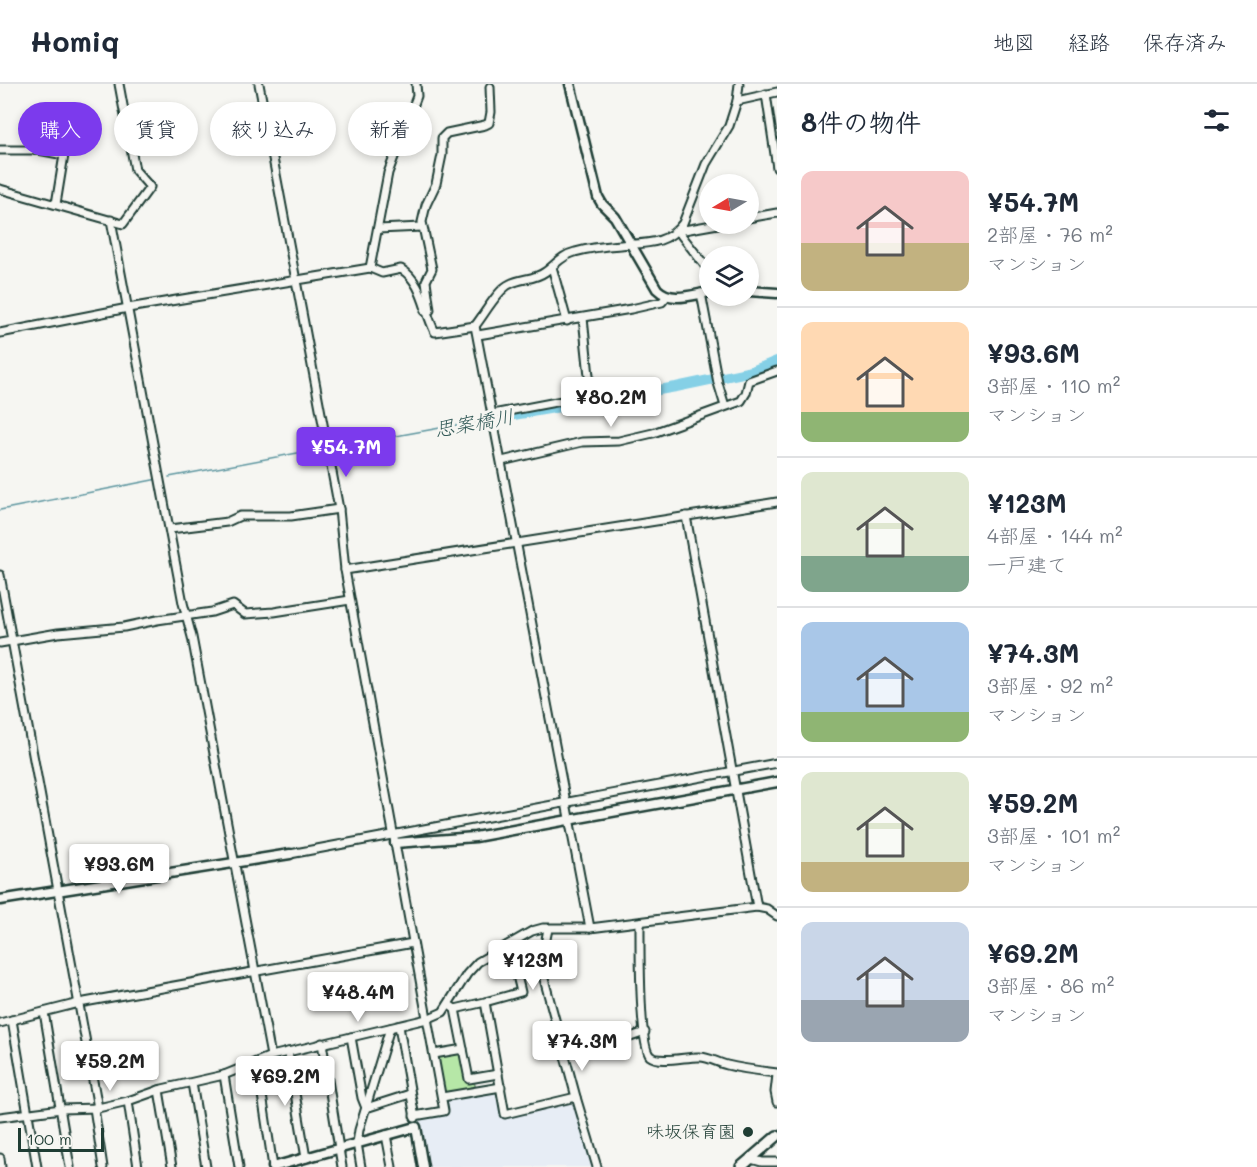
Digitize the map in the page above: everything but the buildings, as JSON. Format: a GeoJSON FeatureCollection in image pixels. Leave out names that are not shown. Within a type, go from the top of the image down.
{"type":"FeatureCollection","features":[{"type":"Feature","properties":{"kind":"main road"},"geometry":{"type":"LineString","coordinates":[[741,1167],[777,1136]]}},
{"type":"Feature","properties":{"kind":"street"},"geometry":{"type":"LineString","coordinates":[[0,189],[123,224],[150,187],[135,170],[119,84]]}},
{"type":"Feature","properties":{"kind":"street"},"geometry":{"type":"LineString","coordinates":[[260,84],[315,371],[339,509],[350,600],[442,1097],[444,1111],[414,1116]]}},
{"type":"Feature","properties":{"kind":"street"},"geometry":{"type":"LineString","coordinates":[[370,268],[388,173],[417,96],[416,84]]}},
{"type":"Feature","properties":{"kind":"street"},"geometry":{"type":"LineString","coordinates":[[570,84],[591,161],[598,197],[602,204],[615,217],[657,289],[672,298],[699,294]]}},
{"type":"Feature","properties":{"kind":"street"},"geometry":{"type":"LineString","coordinates":[[0,333],[128,308],[370,268],[382,273],[395,270],[404,271],[414,281],[421,295],[427,319],[435,332],[475,326],[504,287],[511,283],[533,279],[552,267],[562,257],[574,252],[660,242],[679,230],[705,164],[729,126],[737,101],[739,84]]}},
{"type":"Feature","properties":{"kind":"street"},"geometry":{"type":"LineString","coordinates":[[425,311],[430,310],[431,306],[426,281],[432,269],[422,227],[426,205],[436,184],[442,155],[443,135],[489,123],[491,112],[489,85]]}},
{"type":"Feature","properties":{"kind":"street"},"geometry":{"type":"LineString","coordinates":[[737,101],[777,92]]}},
{"type":"Feature","properties":{"kind":"street"},"geometry":{"type":"LineString","coordinates":[[766,94],[777,168]]}},
{"type":"Feature","properties":{"kind":"street"},"geometry":{"type":"LineString","coordinates":[[0,150],[38,150],[64,155],[56,204]]}},
{"type":"Feature","properties":{"kind":"street"},"geometry":{"type":"LineString","coordinates":[[759,216],[777,213]]}},
{"type":"Feature","properties":{"kind":"street"},"geometry":{"type":"LineString","coordinates":[[111,220],[271,1056]]}},
{"type":"Feature","properties":{"kind":"street"},"geometry":{"type":"LineString","coordinates":[[378,230],[422,227]]}},
{"type":"Feature","properties":{"kind":"street"},"geometry":{"type":"LineString","coordinates":[[679,230],[699,227]]}},
{"type":"Feature","properties":{"kind":"street"},"geometry":{"type":"LineString","coordinates":[[679,230],[699,257]]}},
{"type":"Feature","properties":{"kind":"street"},"geometry":{"type":"LineString","coordinates":[[552,267],[567,321]]}},
{"type":"Feature","properties":{"kind":"street"},"geometry":{"type":"LineString","coordinates":[[759,292],[777,293]]}},
{"type":"Feature","properties":{"kind":"street"},"geometry":{"type":"LineString","coordinates":[[478,335],[654,305],[662,302],[667,296]]}},
{"type":"Feature","properties":{"kind":"street"},"geometry":{"type":"LineString","coordinates":[[707,306],[716,374],[725,406]]}},
{"type":"Feature","properties":{"kind":"street"},"geometry":{"type":"LineString","coordinates":[[583,318],[591,395]]}},
{"type":"Feature","properties":{"kind":"street"},"geometry":{"type":"LineString","coordinates":[[475,326],[590,928]]}},
{"type":"Feature","properties":{"kind":"street"},"geometry":{"type":"LineString","coordinates":[[502,461],[582,442],[632,439],[668,429],[741,401],[749,381],[777,371]]}},
{"type":"Feature","properties":{"kind":"street"},"geometry":{"type":"LineString","coordinates":[[493,417],[636,387]]}},
{"type":"Feature","properties":{"kind":"street"},"geometry":{"type":"LineString","coordinates":[[345,570],[777,502]]}},
{"type":"Feature","properties":{"kind":"street"},"geometry":{"type":"LineString","coordinates":[[170,529],[227,522],[240,516],[281,517],[339,509]]}},
{"type":"Feature","properties":{"kind":"street"},"geometry":{"type":"LineString","coordinates":[[686,516],[757,907]]}},
{"type":"Feature","properties":{"kind":"street"},"geometry":{"type":"LineString","coordinates":[[0,575],[79,1003],[103,1167]]}},
{"type":"Feature","properties":{"kind":"street"},"geometry":{"type":"LineString","coordinates":[[0,643],[58,633],[124,627],[212,612],[233,605],[245,614],[283,611],[350,600]]}},
{"type":"Feature","properties":{"kind":"street"},"geometry":{"type":"LineString","coordinates":[[0,900],[394,838],[565,802],[777,763]]}},
{"type":"Feature","properties":{"kind":"street"},"geometry":{"type":"LineString","coordinates":[[394,838],[475,837],[777,782]]}},
{"type":"Feature","properties":{"kind":"street"},"geometry":{"type":"LineString","coordinates":[[498,1074],[469,1079],[452,1007],[458,987],[471,969],[484,958],[532,931],[640,923],[757,907],[771,911],[777,916]]}},
{"type":"Feature","properties":{"kind":"street"},"geometry":{"type":"LineString","coordinates":[[640,923],[639,961],[647,1051],[656,1059],[703,1057],[729,1065],[777,1074],[777,1102]]}},
{"type":"Feature","properties":{"kind":"street"},"geometry":{"type":"LineString","coordinates":[[548,929],[542,968],[597,1167]]}},
{"type":"Feature","properties":{"kind":"street"},"geometry":{"type":"LineString","coordinates":[[0,1023],[79,1003],[413,943]]}},
{"type":"Feature","properties":{"kind":"street"},"geometry":{"type":"LineString","coordinates":[[0,1117],[61,1109],[96,1108],[128,1101],[159,1090],[224,1075],[271,1056],[427,1019],[452,1007],[485,1002],[521,992],[508,945]]}},
{"type":"Feature","properties":{"kind":"street"},"geometry":{"type":"LineString","coordinates":[[485,1002],[505,1113],[576,1097]]}},
{"type":"Feature","properties":{"kind":"street"},"geometry":{"type":"LineString","coordinates":[[44,1012],[70,1167]]}},
{"type":"Feature","properties":{"kind":"street"},"geometry":{"type":"LineString","coordinates":[[12,1020],[37,1167]]}},
{"type":"Feature","properties":{"kind":"street"},"geometry":{"type":"LineString","coordinates":[[399,1026],[423,1167]]}},
{"type":"Feature","properties":{"kind":"street"},"geometry":{"type":"LineString","coordinates":[[361,1167],[357,1143],[390,1028]]}},
{"type":"Feature","properties":{"kind":"street"},"geometry":{"type":"LineString","coordinates":[[564,1053],[613,1043],[645,1032]]}},
{"type":"Feature","properties":{"kind":"street"},"geometry":{"type":"LineString","coordinates":[[351,1037],[362,1098],[366,1108]]}},
{"type":"Feature","properties":{"kind":"street"},"geometry":{"type":"LineString","coordinates":[[322,1043],[342,1167]]}},
{"type":"Feature","properties":{"kind":"street"},"geometry":{"type":"LineString","coordinates":[[434,1054],[463,1049]]}},
{"type":"Feature","properties":{"kind":"street"},"geometry":{"type":"LineString","coordinates":[[288,1052],[306,1158]]}},
{"type":"Feature","properties":{"kind":"street"},"geometry":{"type":"LineString","coordinates":[[257,1062],[273,1167],[416,1127]]}},
{"type":"Feature","properties":{"kind":"street"},"geometry":{"type":"LineString","coordinates":[[224,1075],[239,1167]]}},
{"type":"Feature","properties":{"kind":"street"},"geometry":{"type":"LineString","coordinates":[[192,1083],[206,1167]]}},
{"type":"Feature","properties":{"kind":"street"},"geometry":{"type":"LineString","coordinates":[[442,1097],[501,1087]]}},
{"type":"Feature","properties":{"kind":"street"},"geometry":{"type":"LineString","coordinates":[[159,1090],[172,1167]]}},
{"type":"Feature","properties":{"kind":"street"},"geometry":{"type":"LineString","coordinates":[[366,1108],[410,1094]]}},
{"type":"Feature","properties":{"kind":"street"},"geometry":{"type":"LineString","coordinates":[[128,1101],[138,1167]]}},
{"type":"Feature","properties":{"kind":"street"},"geometry":{"type":"LineString","coordinates":[[386,1135],[392,1167]]}},
{"type":"Feature","properties":{"kind":"street"},"geometry":{"type":"LineString","coordinates":[[0,1158],[1,1167]]}},
{"type":"Feature","properties":{"kind":"street"},"geometry":{"type":"LineString","coordinates":[[751,1159],[777,1162]]}},
{"type":"Feature","properties":{"kind":"shaded area"},"geometry":{"type":"Polygon","coordinates":[[[498,1091],[503,1116],[569,1102],[577,1107],[595,1167],[428,1167],[418,1118],[447,1112],[445,1098],[498,1091]]]}},
{"type":"Feature","properties":{"kind":"green space"},"geometry":{"type":"Polygon","coordinates":[[[461,1053],[466,1082],[474,1081],[476,1090],[444,1095],[437,1058],[439,1055],[461,1053]]]}},
{"type":"Feature","properties":{"kind":"waterway","name":"思案橋川"},"geometry":{"type":"LineString","coordinates":[[502,417],[676,387],[752,371],[777,361]]}},
{"type":"Feature","properties":{"kind":"waterway","name":"思案橋川"},"geometry":{"type":"LineString","coordinates":[[494,418],[502,417]]}},
{"type":"Feature","properties":{"kind":"waterway","name":"思案橋川"},"geometry":{"type":"LineString","coordinates":[[329,448],[490,419]]}},
{"type":"Feature","properties":{"kind":"waterway","name":"思案橋川"},"geometry":{"type":"LineString","coordinates":[[169,477],[324,448]]}},
{"type":"Feature","properties":{"kind":"waterway","name":"思案橋川"},"geometry":{"type":"LineString","coordinates":[[0,510],[158,479]]}},
{"type":"Feature","properties":{"kind":"place","name":"味坂保育園"},"geometry":{"type":"Point","coordinates":[748,1132]}}]}
